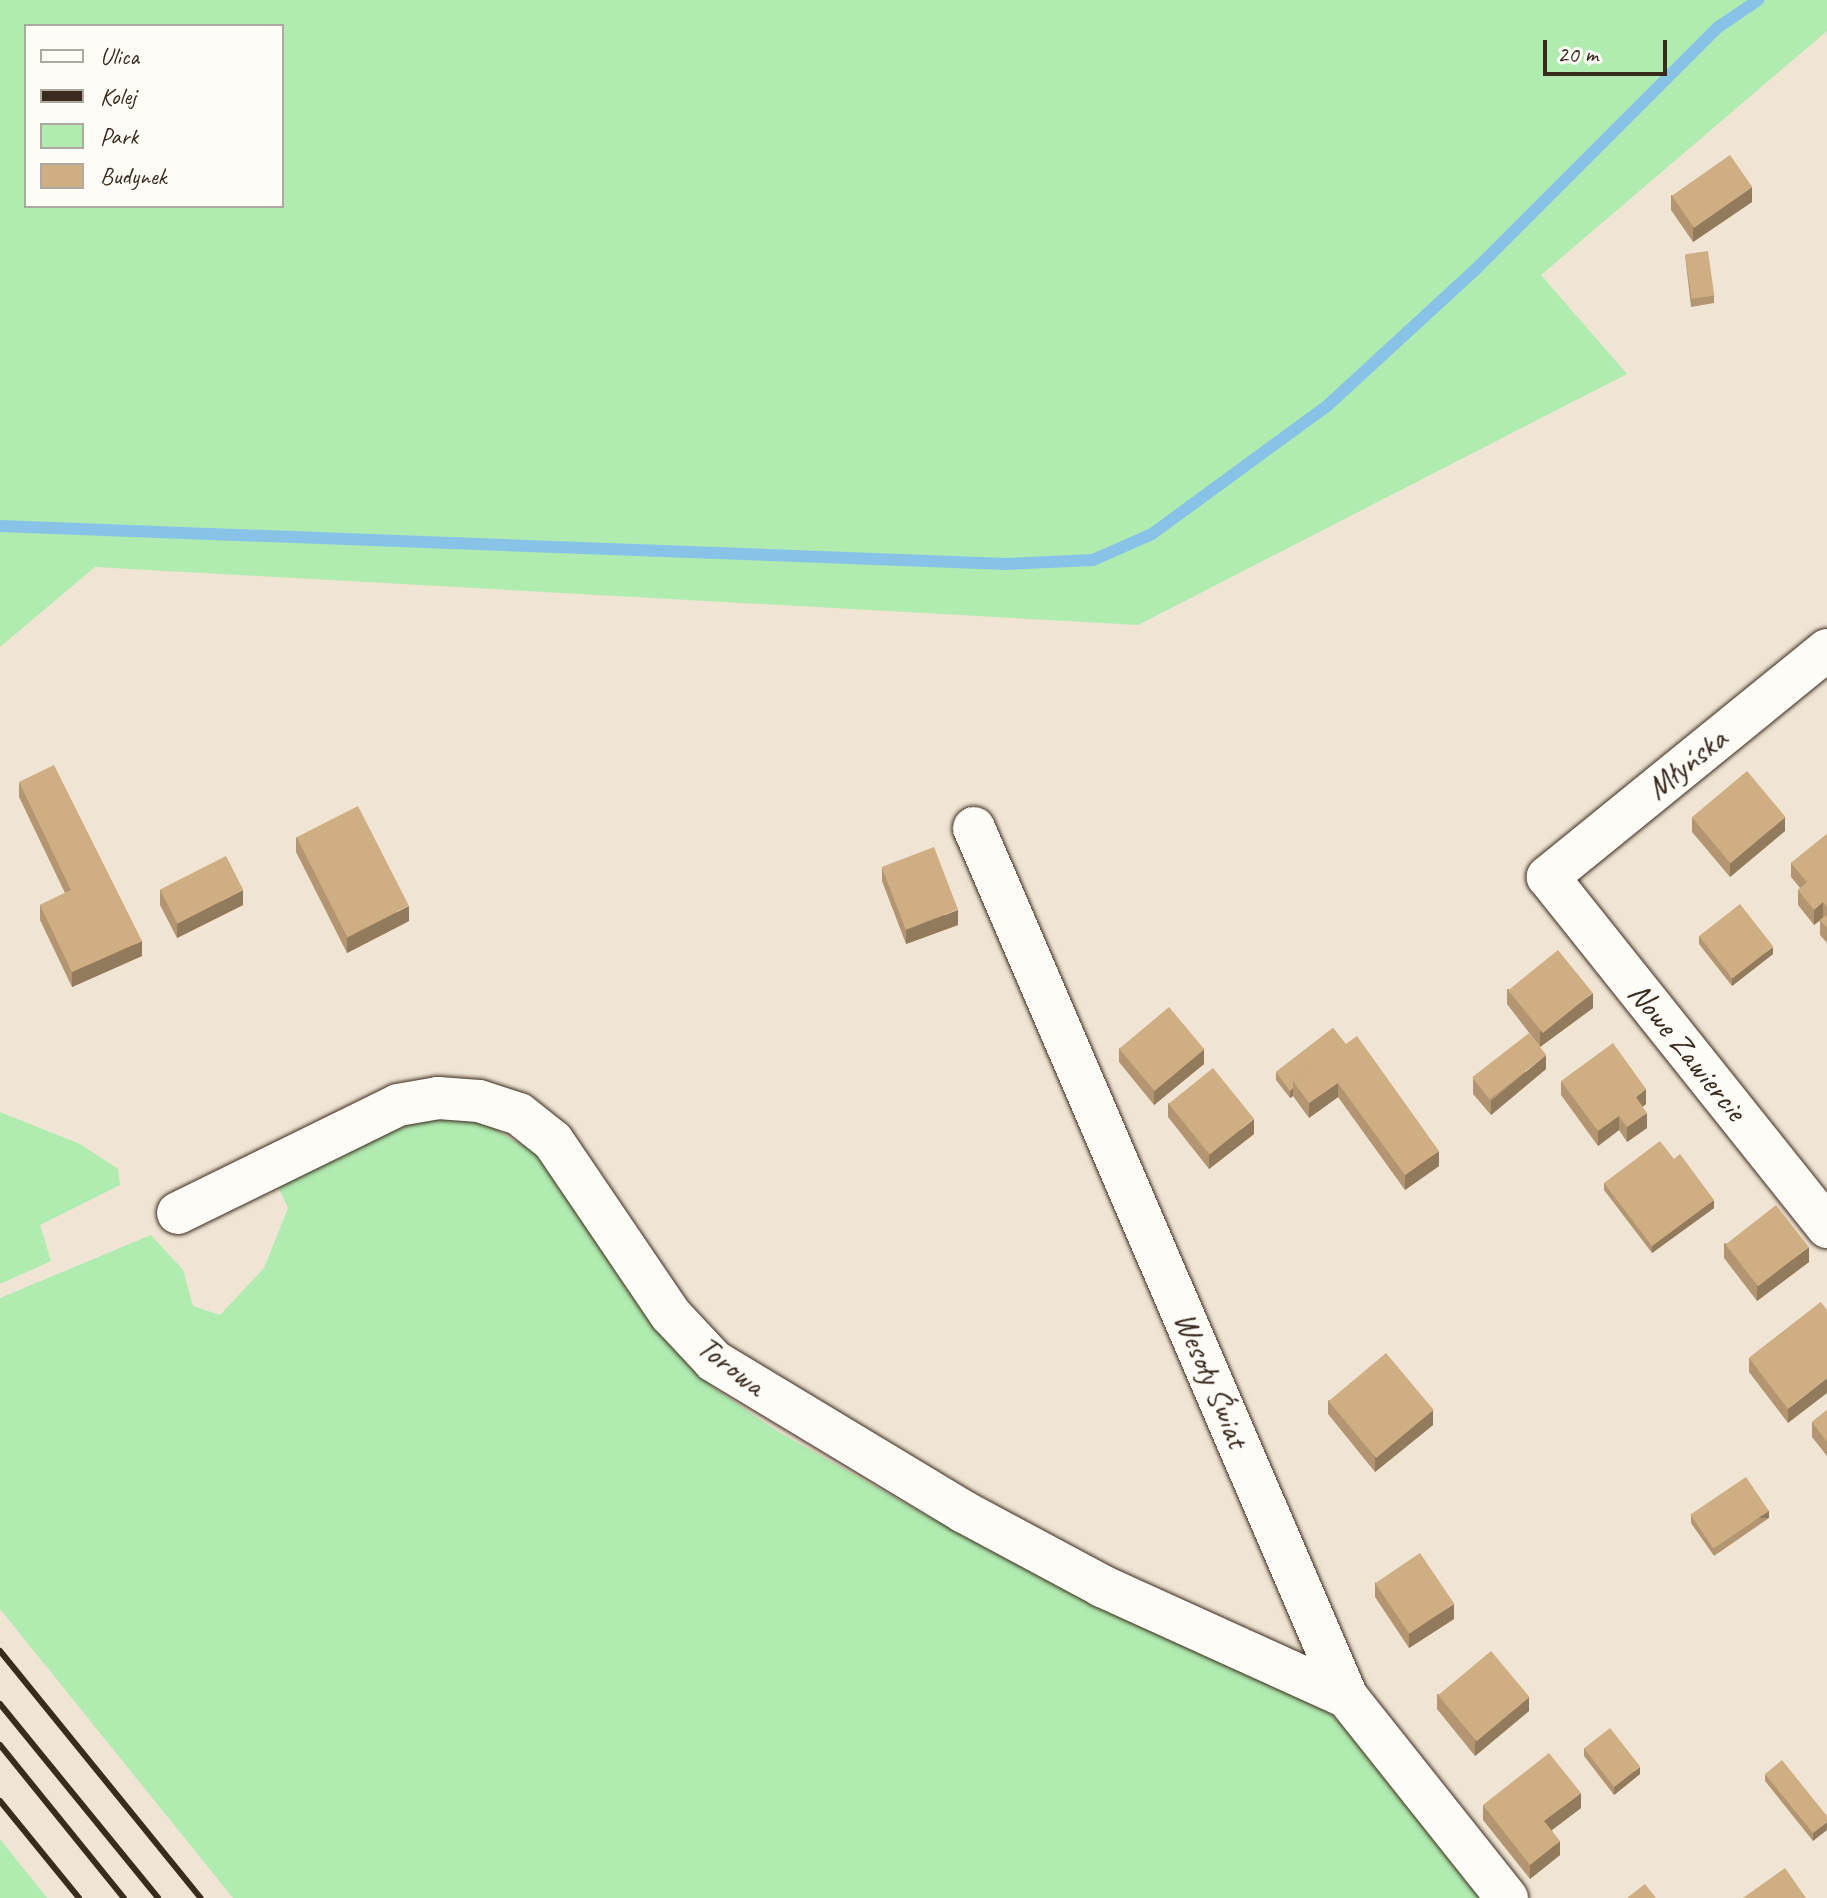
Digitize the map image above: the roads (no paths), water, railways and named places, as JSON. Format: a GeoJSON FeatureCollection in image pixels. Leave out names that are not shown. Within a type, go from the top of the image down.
{"type":"FeatureCollection","features":[{"type":"Feature","properties":{"kind":"street","name":"Młyńska"},"geometry":{"type":"LineString","coordinates":[[1548,877],[1827,650]]}},
{"type":"Feature","properties":{"kind":"street","name":"Wesoły Świat"},"geometry":{"type":"LineString","coordinates":[[974,828],[1347,1697],[1507,1898]]}},
{"type":"Feature","properties":{"kind":"street","name":"Nowe Zawiercie"},"geometry":{"type":"LineString","coordinates":[[1548,877],[1827,1227]]}},
{"type":"Feature","properties":{"kind":"street","name":"Torowa"},"geometry":{"type":"LineString","coordinates":[[178,1213],[398,1105],[438,1098],[479,1101],[519,1114],[553,1141],[671,1315],[714,1361],[964,1512],[1102,1586],[1347,1697]]}},
{"type":"Feature","properties":{"kind":"waterway"},"geometry":{"type":"LineString","coordinates":[[0,526],[1006,564],[1093,560],[1152,534],[1327,406],[1478,267],[1717,28],[1758,0]]}},
{"type":"Feature","properties":{"kind":"railway"},"geometry":{"type":"LineString","coordinates":[[0,1651],[201,1898]]}},
{"type":"Feature","properties":{"kind":"railway"},"geometry":{"type":"LineString","coordinates":[[0,1704],[158,1898]]}},
{"type":"Feature","properties":{"kind":"railway"},"geometry":{"type":"LineString","coordinates":[[0,1745],[124,1898]]}},
{"type":"Feature","properties":{"kind":"railway"},"geometry":{"type":"LineString","coordinates":[[0,1801],[79,1898]]}}]}
